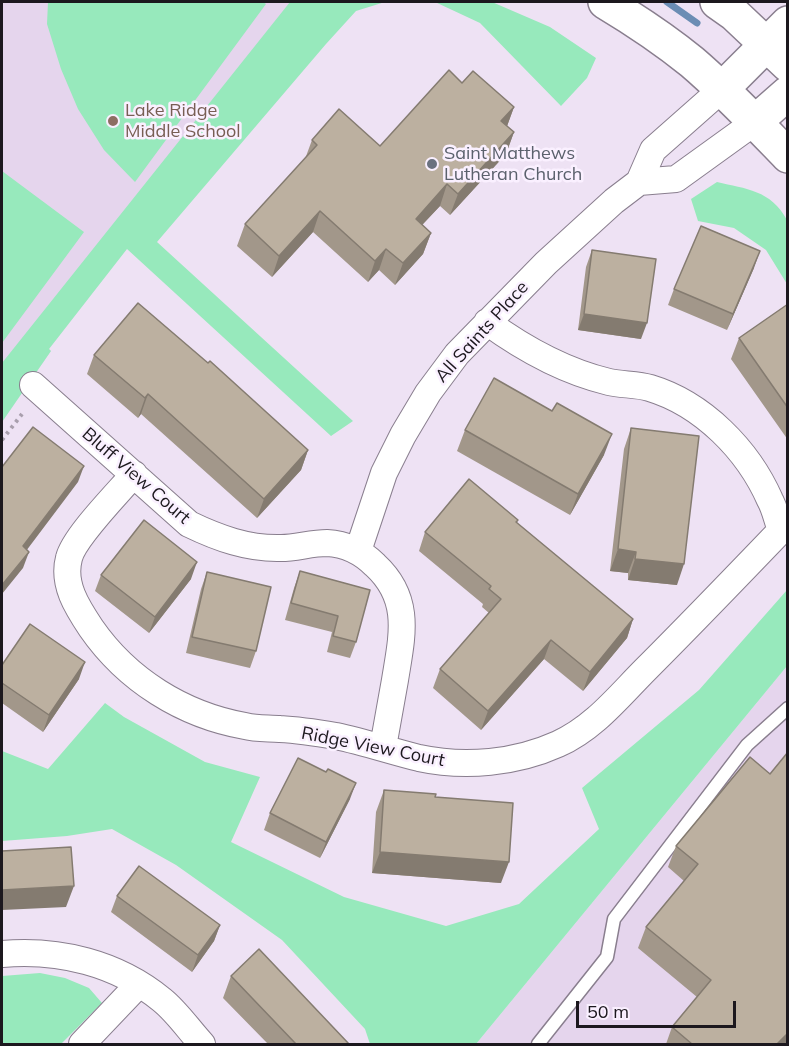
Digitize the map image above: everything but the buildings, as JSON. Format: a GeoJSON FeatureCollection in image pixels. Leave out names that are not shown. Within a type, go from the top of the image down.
{"type":"FeatureCollection","features":[{"type":"Feature","properties":{"kind":"main road"},"geometry":{"type":"LineString","coordinates":[[605,2],[667,43],[722,89],[788,156]]}},
{"type":"Feature","properties":{"kind":"main road"},"geometry":{"type":"LineString","coordinates":[[717,2],[780,44],[722,89]]}},
{"type":"Feature","properties":{"kind":"main road"},"geometry":{"type":"LineString","coordinates":[[754,122],[788,93]]}},
{"type":"Feature","properties":{"kind":"street","name":"All Saints Place"},"geometry":{"type":"LineString","coordinates":[[358,551],[384,473],[402,435],[428,393],[457,354],[546,263],[614,201],[639,182],[653,150],[722,89]]}},
{"type":"Feature","properties":{"kind":"street"},"geometry":{"type":"LineString","coordinates":[[639,182],[676,179],[754,122]]}},
{"type":"Feature","properties":{"kind":"street","name":"Ridge View Court"},"geometry":{"type":"LineString","coordinates":[[134,474],[77,540],[69,555],[66,572],[69,589],[81,613],[100,641],[119,662],[145,684],[169,699],[206,716],[246,727],[335,736],[431,760],[454,763],[487,762],[527,755],[569,738],[588,727],[784,527],[751,465],[731,440],[706,418],[679,400],[649,387],[610,382],[581,374],[545,359],[487,322]]}},
{"type":"Feature","properties":{"kind":"street","name":"Bluff View Court"},"geometry":{"type":"LineString","coordinates":[[33,385],[189,524],[216,537],[245,545],[280,548],[325,543],[343,545],[358,551],[381,569],[393,587],[401,608],[403,630],[383,747]]}},
{"type":"Feature","properties":{"kind":"street"},"geometry":{"type":"LineString","coordinates":[[2,954],[26,952],[59,954],[92,962],[139,984],[163,1001],[202,1044]]}},
{"type":"Feature","properties":{"kind":"street"},"geometry":{"type":"LineString","coordinates":[[81,1044],[139,984]]}},
{"type":"Feature","properties":{"kind":"lane"},"geometry":{"type":"LineString","coordinates":[[538,1044],[608,957],[614,919],[747,746],[788,708]]}},
{"type":"Feature","properties":{"kind":"path"},"geometry":{"type":"LineString","coordinates":[[2,440],[22,414]]}},
{"type":"Feature","properties":{"kind":"shaded area","name":"Lake Ridge Middle School"},"geometry":{"type":"Polygon","coordinates":[[[2,2],[318,2],[49,349],[51,351],[2,422],[2,2]]]}},
{"type":"Feature","properties":{"kind":"shaded area"},"geometry":{"type":"Polygon","coordinates":[[[787,666],[787,1044],[476,1044],[787,666]]]}},
{"type":"Feature","properties":{"kind":"green space"},"geometry":{"type":"Polygon","coordinates":[[[48,2],[263,2],[266,4],[135,182],[104,150],[78,109],[61,69],[47,24],[48,2]]]}},
{"type":"Feature","properties":{"kind":"green space"},"geometry":{"type":"Polygon","coordinates":[[[290,2],[385,2],[356,11],[157,242],[353,421],[331,436],[127,249],[49,349],[51,351],[2,422],[2,363],[290,2]]]}},
{"type":"Feature","properties":{"kind":"green space"},"geometry":{"type":"Polygon","coordinates":[[[435,2],[492,2],[550,27],[596,58],[587,78],[561,106],[480,23],[435,2]]]}},
{"type":"Feature","properties":{"kind":"green space"},"geometry":{"type":"Polygon","coordinates":[[[2,171],[84,232],[2,343],[2,171]]]}},
{"type":"Feature","properties":{"kind":"green space"},"geometry":{"type":"Polygon","coordinates":[[[717,182],[757,192],[781,210],[787,220],[787,284],[766,250],[734,228],[698,221],[691,199],[717,182]]]}},
{"type":"Feature","properties":{"kind":"green space"},"geometry":{"type":"Polygon","coordinates":[[[787,590],[787,666],[476,1044],[370,1044],[365,1029],[282,940],[176,865],[112,829],[67,836],[2,841],[2,751],[48,769],[105,703],[124,717],[205,762],[260,777],[231,842],[344,897],[446,926],[519,904],[599,829],[582,788],[699,690],[787,590]]]}},
{"type":"Feature","properties":{"kind":"green space"},"geometry":{"type":"Polygon","coordinates":[[[40,973],[65,978],[89,988],[102,1003],[61,1044],[2,1044],[2,976],[40,973]]]}},
{"type":"Feature","properties":{"kind":"waterway"},"geometry":{"type":"LineString","coordinates":[[667,2],[697,23]]}},
{"type":"Feature","properties":{"kind":"place","name":"Lake Ridge Middle School"},"geometry":{"type":"Point","coordinates":[113,121]}},
{"type":"Feature","properties":{"kind":"place","name":"Saint Matthews Lutheran Church"},"geometry":{"type":"Point","coordinates":[432,164]}}]}
